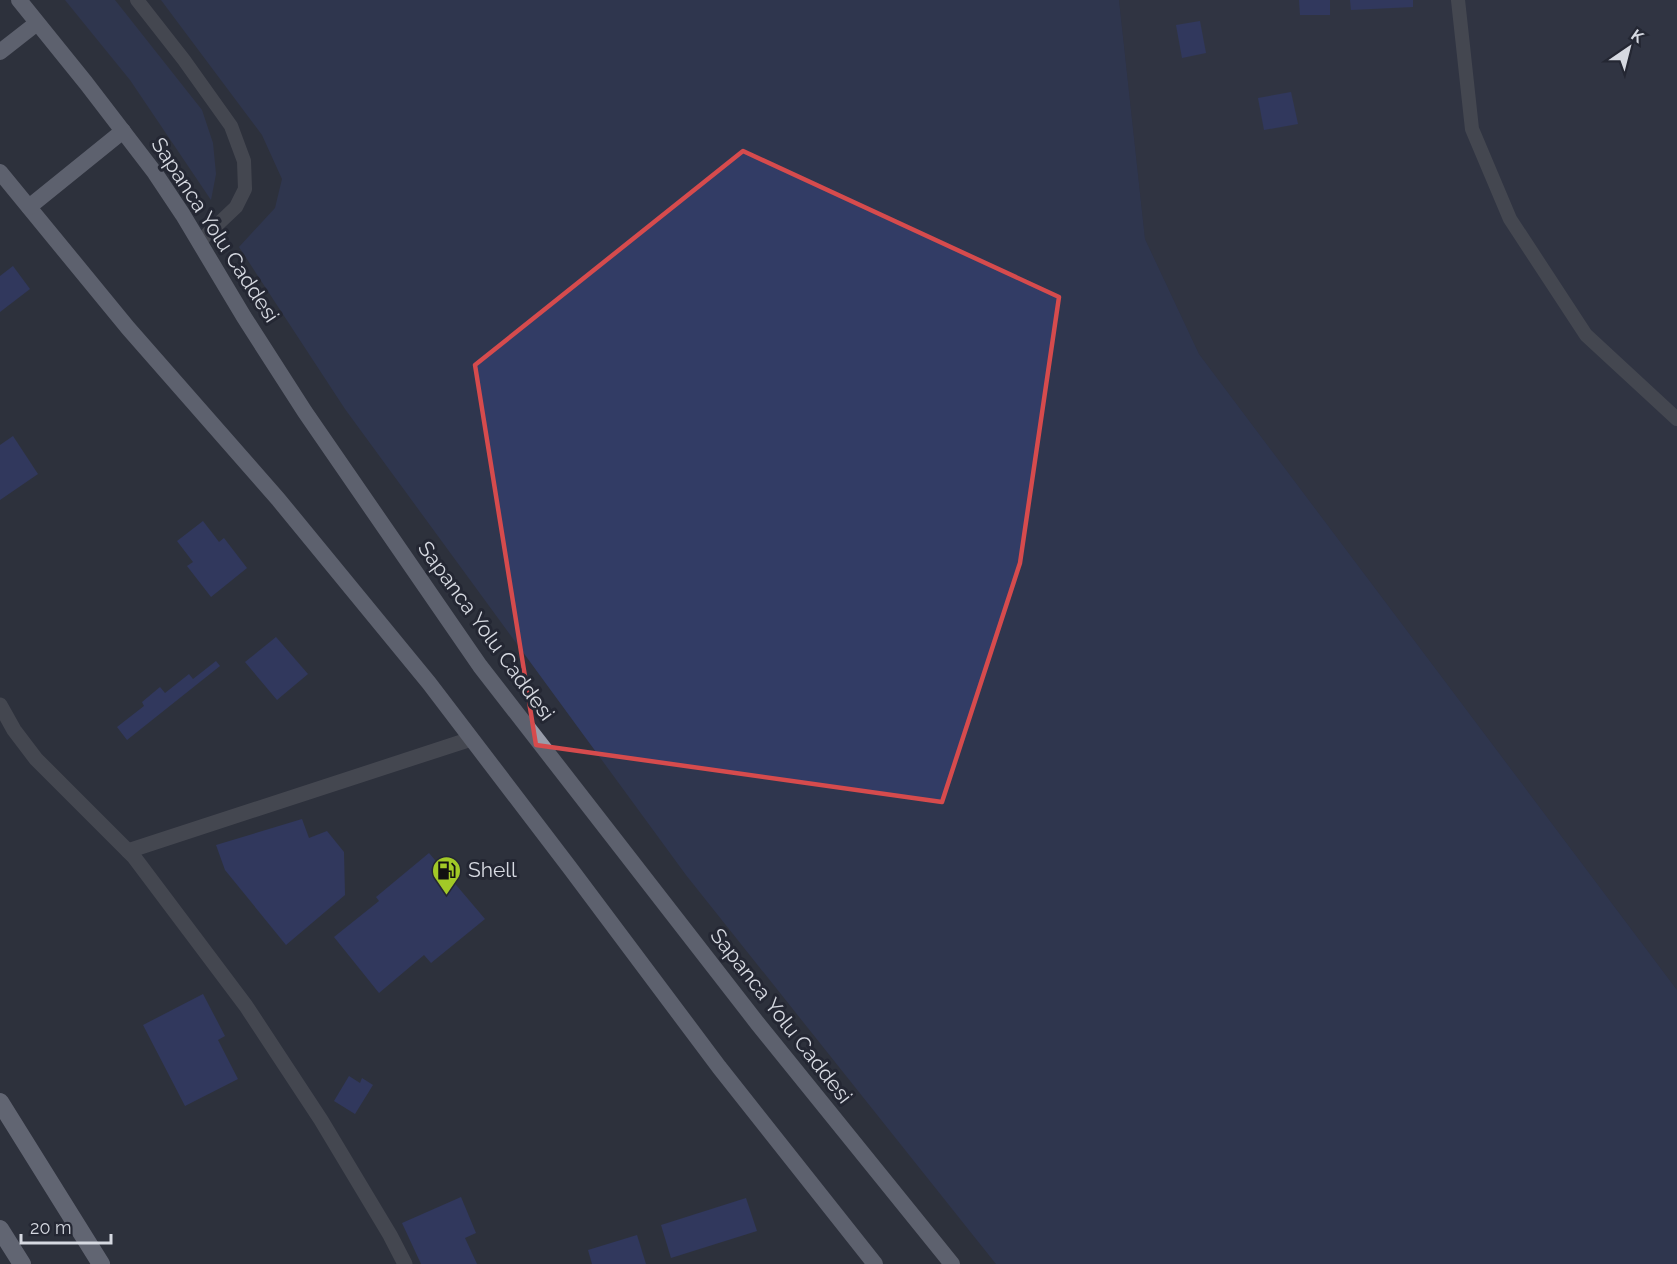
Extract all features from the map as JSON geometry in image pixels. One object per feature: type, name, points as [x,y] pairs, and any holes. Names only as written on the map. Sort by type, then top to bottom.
[{"type":"highway","name":"Sapanca Yolu Caddesi","points":[[18,0],[155,173],[305,412],[468,649],[758,1024],[952,1264]]},
{"type":"highway","points":[[0,52],[37,23]]},
{"type":"highway","points":[[29,207],[123,131]]},
{"type":"highway","points":[[0,172],[128,328],[285,508],[429,683],[719,1067],[875,1264]]},
{"type":"highway","points":[[0,1102],[101,1264]]},
{"type":"highway","points":[[0,1228],[22,1264]]},
{"type":"street","points":[[0,705],[14,730],[36,759],[128,851],[246,1006],[321,1120],[405,1264]]},
{"type":"street","points":[[128,851],[471,739]]},
{"type":"lane","points":[[137,0],[231,126],[244,161],[245,189],[236,207],[199,242]]},
{"type":"lane","points":[[1458,0],[1472,129],[1510,219],[1586,335],[1677,419]]},
{"type":"highlighted area","points":[[743,151],[1059,297],[1020,563],[942,802],[536,745],[475,365]]},
{"type":"shaded area","points":[[65,0],[115,0],[202,110],[213,143],[216,174],[211,200],[130,80]]},
{"type":"shaded area","points":[[161,0],[1119,0],[1145,239],[1199,354],[1677,990],[1677,1264],[996,1264],[686,875],[345,409],[239,247],[275,208],[282,179],[262,135]]},
{"type":"shaded area","points":[[1119,0],[1677,0],[1677,990],[1199,354],[1145,239]]},
{"type":"building","points":[[1299,0],[1330,0],[1330,15],[1300,15]]},
{"type":"building","points":[[1350,0],[1413,0],[1413,7],[1351,10]]},
{"type":"building","points":[[1200,21],[1206,53],[1182,58],[1176,25]]},
{"type":"building","points":[[1291,92],[1298,124],[1264,130],[1258,98]]},
{"type":"building","points":[[13,266],[30,289],[0,312],[0,276]]},
{"type":"building","points":[[13,436],[38,474],[0,500],[0,445]]},
{"type":"building","points":[[203,521],[219,542],[224,538],[247,568],[211,597],[187,566],[193,562],[177,541]]},
{"type":"building","points":[[276,637],[308,674],[277,700],[245,662]]},
{"type":"building","points":[[216,661],[220,666],[127,740],[117,727],[144,706],[142,702],[160,687],[165,693],[189,674],[193,679]]},
{"type":"building","points":[[302,819],[309,838],[327,831],[344,852],[345,895],[286,945],[225,870],[216,845]]},
{"type":"building","points":[[429,853],[485,919],[431,963],[424,955],[379,993],[334,937],[379,901],[376,897]]},
{"type":"building","points":[[203,994],[225,1036],[218,1040],[238,1079],[185,1106],[143,1025]]},
{"type":"building","points":[[349,1076],[360,1083],[362,1078],[373,1085],[355,1114],[334,1101]]},
{"type":"building","points":[[461,1197],[476,1233],[465,1238],[477,1264],[421,1264],[402,1223]]},
{"type":"building","points":[[746,1198],[757,1231],[671,1258],[661,1225]]},
{"type":"building","points":[[637,1235],[646,1264],[592,1264],[588,1250]]},
{"type":"place","name":"Shell","points":[[447,896]]}]
